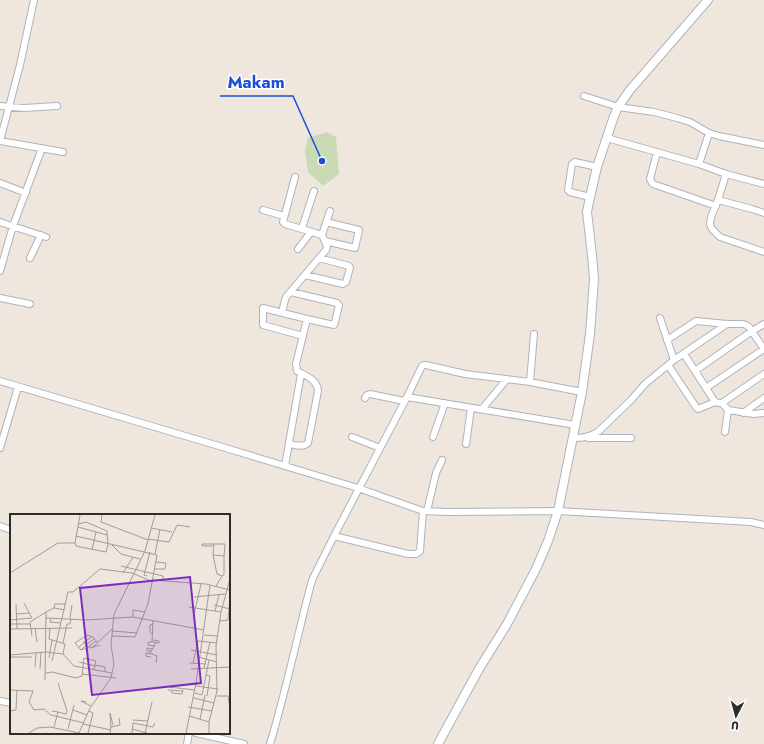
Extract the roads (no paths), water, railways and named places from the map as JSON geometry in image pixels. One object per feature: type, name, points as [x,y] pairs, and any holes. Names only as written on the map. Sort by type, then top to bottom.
[{"type":"street","points":[[34,0],[20,65],[0,141],[63,152]]},
{"type":"street","points":[[438,744],[479,669],[507,624],[536,570],[558,511],[582,392],[590,334],[593,287],[592,255],[587,212],[597,167],[618,106],[630,90],[708,0]]},
{"type":"street","points":[[584,96],[618,106],[654,112],[677,118],[690,122],[709,133],[764,145]]},
{"type":"street","points":[[0,106],[35,108],[57,106]]},
{"type":"street","points":[[699,164],[709,133]]},
{"type":"street","points":[[607,138],[764,184]]},
{"type":"street","points":[[0,272],[13,226],[42,148]]},
{"type":"street","points":[[657,152],[650,179],[652,184],[717,203],[752,209],[764,213]]},
{"type":"street","points":[[590,197],[570,192],[568,190],[572,164],[575,162],[597,167]]},
{"type":"street","points":[[726,174],[711,217],[710,224],[712,229],[720,237],[764,252]]},
{"type":"street","points":[[295,177],[283,219],[284,224],[302,228],[323,238],[356,248],[359,230],[326,222]]},
{"type":"street","points":[[0,183],[26,193]]},
{"type":"street","points":[[302,228],[314,191]]},
{"type":"street","points":[[263,210],[284,216]]},
{"type":"street","points":[[282,313],[286,297],[326,248],[327,244],[323,238],[326,222],[330,212]]},
{"type":"street","points":[[0,222],[44,236],[30,258]]},
{"type":"street","points":[[298,248],[311,232]]},
{"type":"street","points":[[305,275],[343,284],[346,282],[350,268],[349,266],[319,258]]},
{"type":"street","points":[[291,292],[337,303],[339,305],[334,325],[263,308],[262,325],[303,336]]},
{"type":"street","points":[[0,298],[30,304]]},
{"type":"street","points":[[660,318],[674,360]]},
{"type":"street","points":[[288,444],[303,446],[308,443],[318,391],[318,387],[310,378],[297,372],[296,364],[307,319]]},
{"type":"street","points":[[668,340],[696,321],[743,324],[749,327],[764,349],[706,388]]},
{"type":"street","points":[[584,438],[593,435],[598,431],[631,400],[645,384],[674,360],[727,324]]},
{"type":"street","points":[[695,371],[764,324]]},
{"type":"street","points":[[530,382],[534,334]]},
{"type":"street","points":[[684,354],[714,402]]},
{"type":"street","points":[[270,744],[298,633],[316,570],[422,366],[424,365],[465,374],[530,382],[582,392]]},
{"type":"street","points":[[668,365],[698,409],[714,402],[719,404],[722,403],[764,374]]},
{"type":"street","points":[[285,466],[301,374]]},
{"type":"street","points":[[482,409],[508,379]]},
{"type":"street","points":[[0,381],[358,488],[425,511],[558,511],[751,522],[764,525]]},
{"type":"street","points":[[0,448],[18,387]]},
{"type":"street","points":[[365,398],[370,394],[445,403],[576,425]]},
{"type":"street","points":[[743,413],[764,398]]},
{"type":"street","points":[[433,437],[445,403]]},
{"type":"street","points":[[722,403],[728,410],[754,414],[764,413]]},
{"type":"street","points":[[466,444],[471,408]]},
{"type":"street","points":[[725,432],[728,410]]},
{"type":"street","points":[[352,437],[380,448]]},
{"type":"street","points":[[573,438],[630,438]]},
{"type":"street","points":[[334,536],[408,554],[416,554],[420,551],[425,511],[436,473],[442,460]]},
{"type":"street","points":[[0,526],[10,530]]},
{"type":"street","points":[[0,701],[10,703]]},
{"type":"street","points":[[187,744],[189,734]]},
{"type":"street","points":[[200,734],[244,744]]},
{"type":"place","name":"Makam","points":[[322,161]]}]
